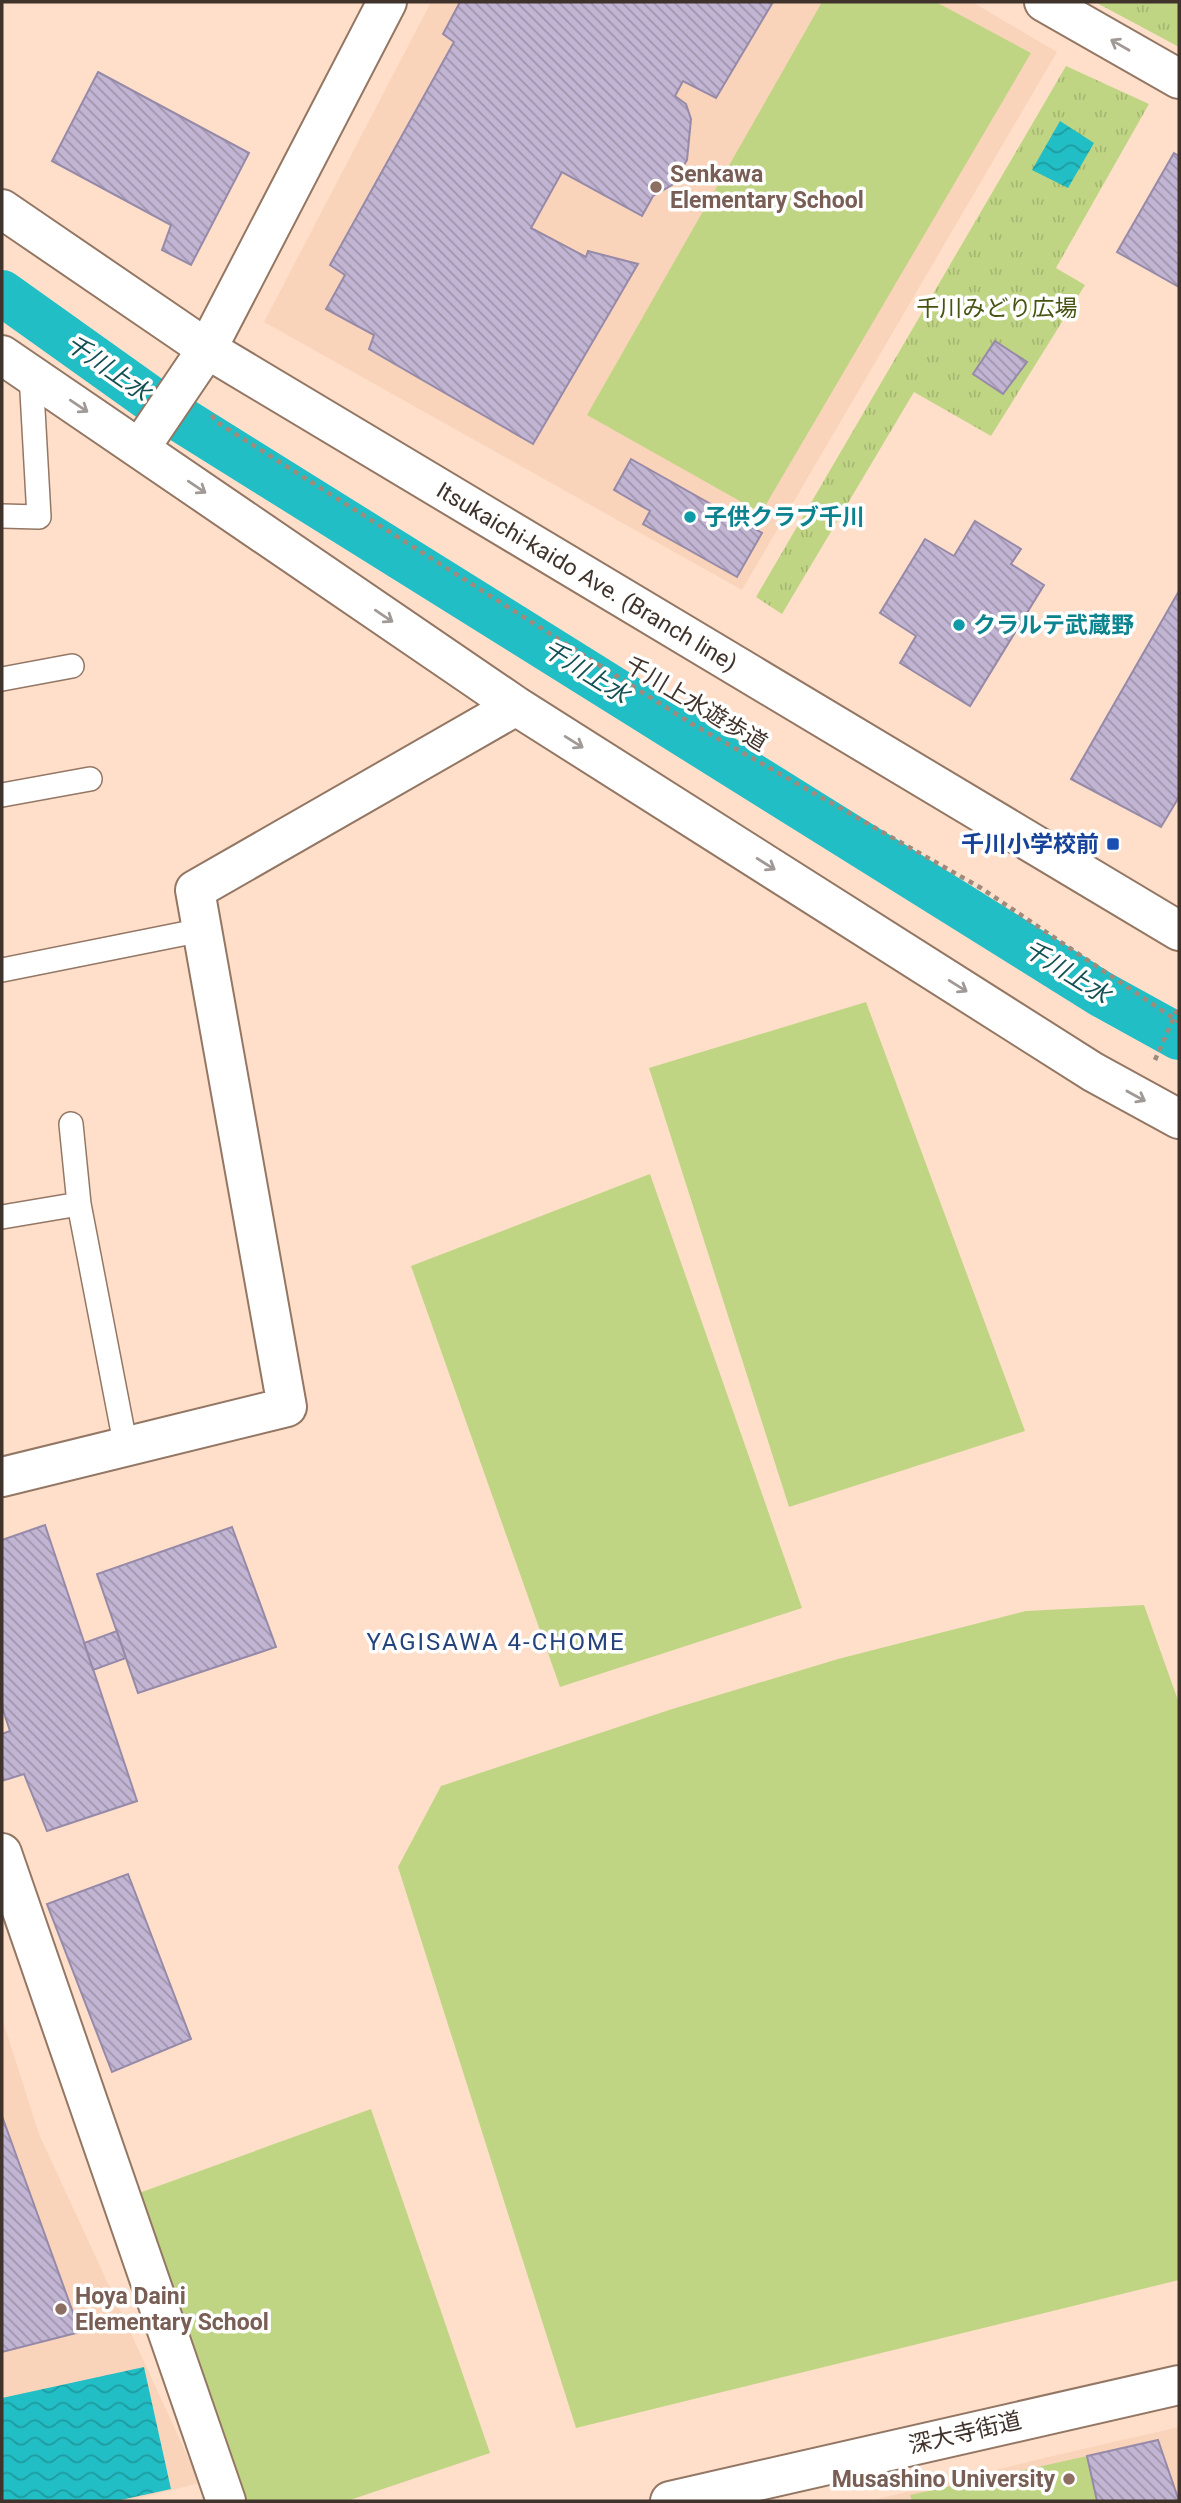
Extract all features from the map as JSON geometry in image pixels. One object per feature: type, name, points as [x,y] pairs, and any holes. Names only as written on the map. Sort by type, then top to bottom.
[{"type":"street","points":[[1044,2],[1179,79]]},
{"type":"street","points":[[140,449],[207,349],[378,5]]},
{"type":"street","name":"Itsukaichi-kaido Ave. (Branch line)","points":[[2,209],[207,349],[1179,931]]},
{"type":"street","points":[[11,362],[516,706],[1093,1072],[1179,1119]]},
{"type":"street","points":[[2,1477],[287,1408],[195,890],[516,706]]},
{"type":"street","points":[[2,1853],[226,2501]]},
{"type":"street","name":"深大寺街道","points":[[670,2501],[1179,2385]]},
{"type":"lane","points":[[2,516],[39,517],[11,362]]},
{"type":"lane","points":[[2,680],[72,666]]},
{"type":"lane","points":[[2,795],[90,779]]},
{"type":"lane","points":[[2,970],[202,930]]},
{"type":"lane","points":[[71,1124],[79,1204],[126,1448]]},
{"type":"lane","points":[[2,1217],[79,1204]]},
{"type":"path","name":"千川上水遊歩道","points":[[211,412],[215,421],[692,724],[981,888],[1179,1022]]},
{"type":"path","points":[[1139,1098],[1179,1006]]},
{"type":"shaded area","name":"Senkawa Elementary School","points":[[431,2],[972,2],[1057,52],[742,590],[264,322]]},
{"type":"shaded area","name":"Hoya Daini Elementary School","points":[[2,2018],[39,2134],[200,2483],[128,2501],[2,2501]]},
{"type":"shaded area","name":"Musashino University","points":[[1179,2427],[1179,2501],[870,2501],[1048,2457]]},
{"type":"green space","points":[[822,2],[936,2],[1031,53],[761,513],[587,415]]},
{"type":"green space","points":[[1095,2],[1179,2],[1179,47]]},
{"type":"green space","name":"千川みどり広場","points":[[1066,66],[1149,104],[1056,268],[1085,285],[991,436],[914,392],[782,614],[756,597]]},
{"type":"green space","points":[[866,1002],[1025,1431],[789,1507],[649,1068]]},
{"type":"green space","points":[[650,1174],[802,1608],[560,1687],[411,1266]]},
{"type":"green space","points":[[1144,1605],[1179,1703],[1179,2280],[576,2428],[398,1867],[441,1786],[669,1710],[838,1659],[1026,1611]]},
{"type":"green space","points":[[371,2109],[490,2453],[347,2501],[246,2501],[139,2193]]},
{"type":"green space","points":[[1087,2456],[1097,2501],[912,2501],[910,2495]]},
{"type":"water","points":[[1060,121],[1094,143],[1068,188],[1032,170]]},
{"type":"water","points":[[144,2367],[171,2489],[116,2501],[2,2501],[2,2398]]},
{"type":"building","points":[[460,2],[773,2],[716,98],[683,81],[675,96],[686,104],[691,119],[687,160],[672,185],[653,196],[642,216],[562,172],[531,228],[586,257],[588,251],[638,264],[533,444],[369,349],[374,335],[326,309],[345,275],[330,265],[454,42],[443,34]]},
{"type":"building","points":[[98,72],[249,153],[191,265],[162,250],[171,225],[52,161]]},
{"type":"building","points":[[1174,153],[1179,156],[1179,287],[1117,252]]},
{"type":"building","points":[[995,341],[1027,362],[1003,394],[973,374]]},
{"type":"building","name":"子供クラブ千川","points":[[631,459],[762,533],[737,577],[643,524],[650,511],[614,490]]},
{"type":"building","name":"クラルテ武蔵野","points":[[975,521],[1021,549],[1011,564],[1044,585],[970,706],[900,663],[916,636],[880,613],[925,539],[954,556]]},
{"type":"building","points":[[1179,591],[1179,797],[1161,827],[1071,779]]},
{"type":"building","points":[[45,1525],[137,1801],[47,1831],[24,1774],[2,1781],[2,1734],[10,1731],[2,1707],[2,1540]]},
{"type":"building","points":[[232,1527],[276,1647],[138,1693],[97,1574]]},
{"type":"building","points":[[117,1631],[126,1658],[93,1670],[84,1643]]},
{"type":"building","points":[[128,1874],[191,2039],[112,2072],[47,1904]]},
{"type":"building","points":[[2,2116],[80,2332],[2,2352]]},
{"type":"building","points":[[1158,2440],[1179,2501],[1097,2501],[1087,2456]]},
{"type":"waterway","name":"千川上水","points":[[2,293],[169,412],[1101,994],[1179,1037]]},
{"type":"place","name":"Senkawa Elementary School","points":[[656,187]]},
{"type":"place","name":"子供クラブ千川","points":[[690,517]]},
{"type":"place","name":"クラルテ武蔵野","points":[[959,625]]},
{"type":"place","name":"千川小学校前","points":[[1113,844]]},
{"type":"place","name":"Hoya Daini Elementary School","points":[[61,2309]]},
{"type":"place","name":"Musashino University","points":[[1069,2479]]},
{"type":"district","name":"YAGISAWA 4-CHOME","points":[[496,1642]]}]
